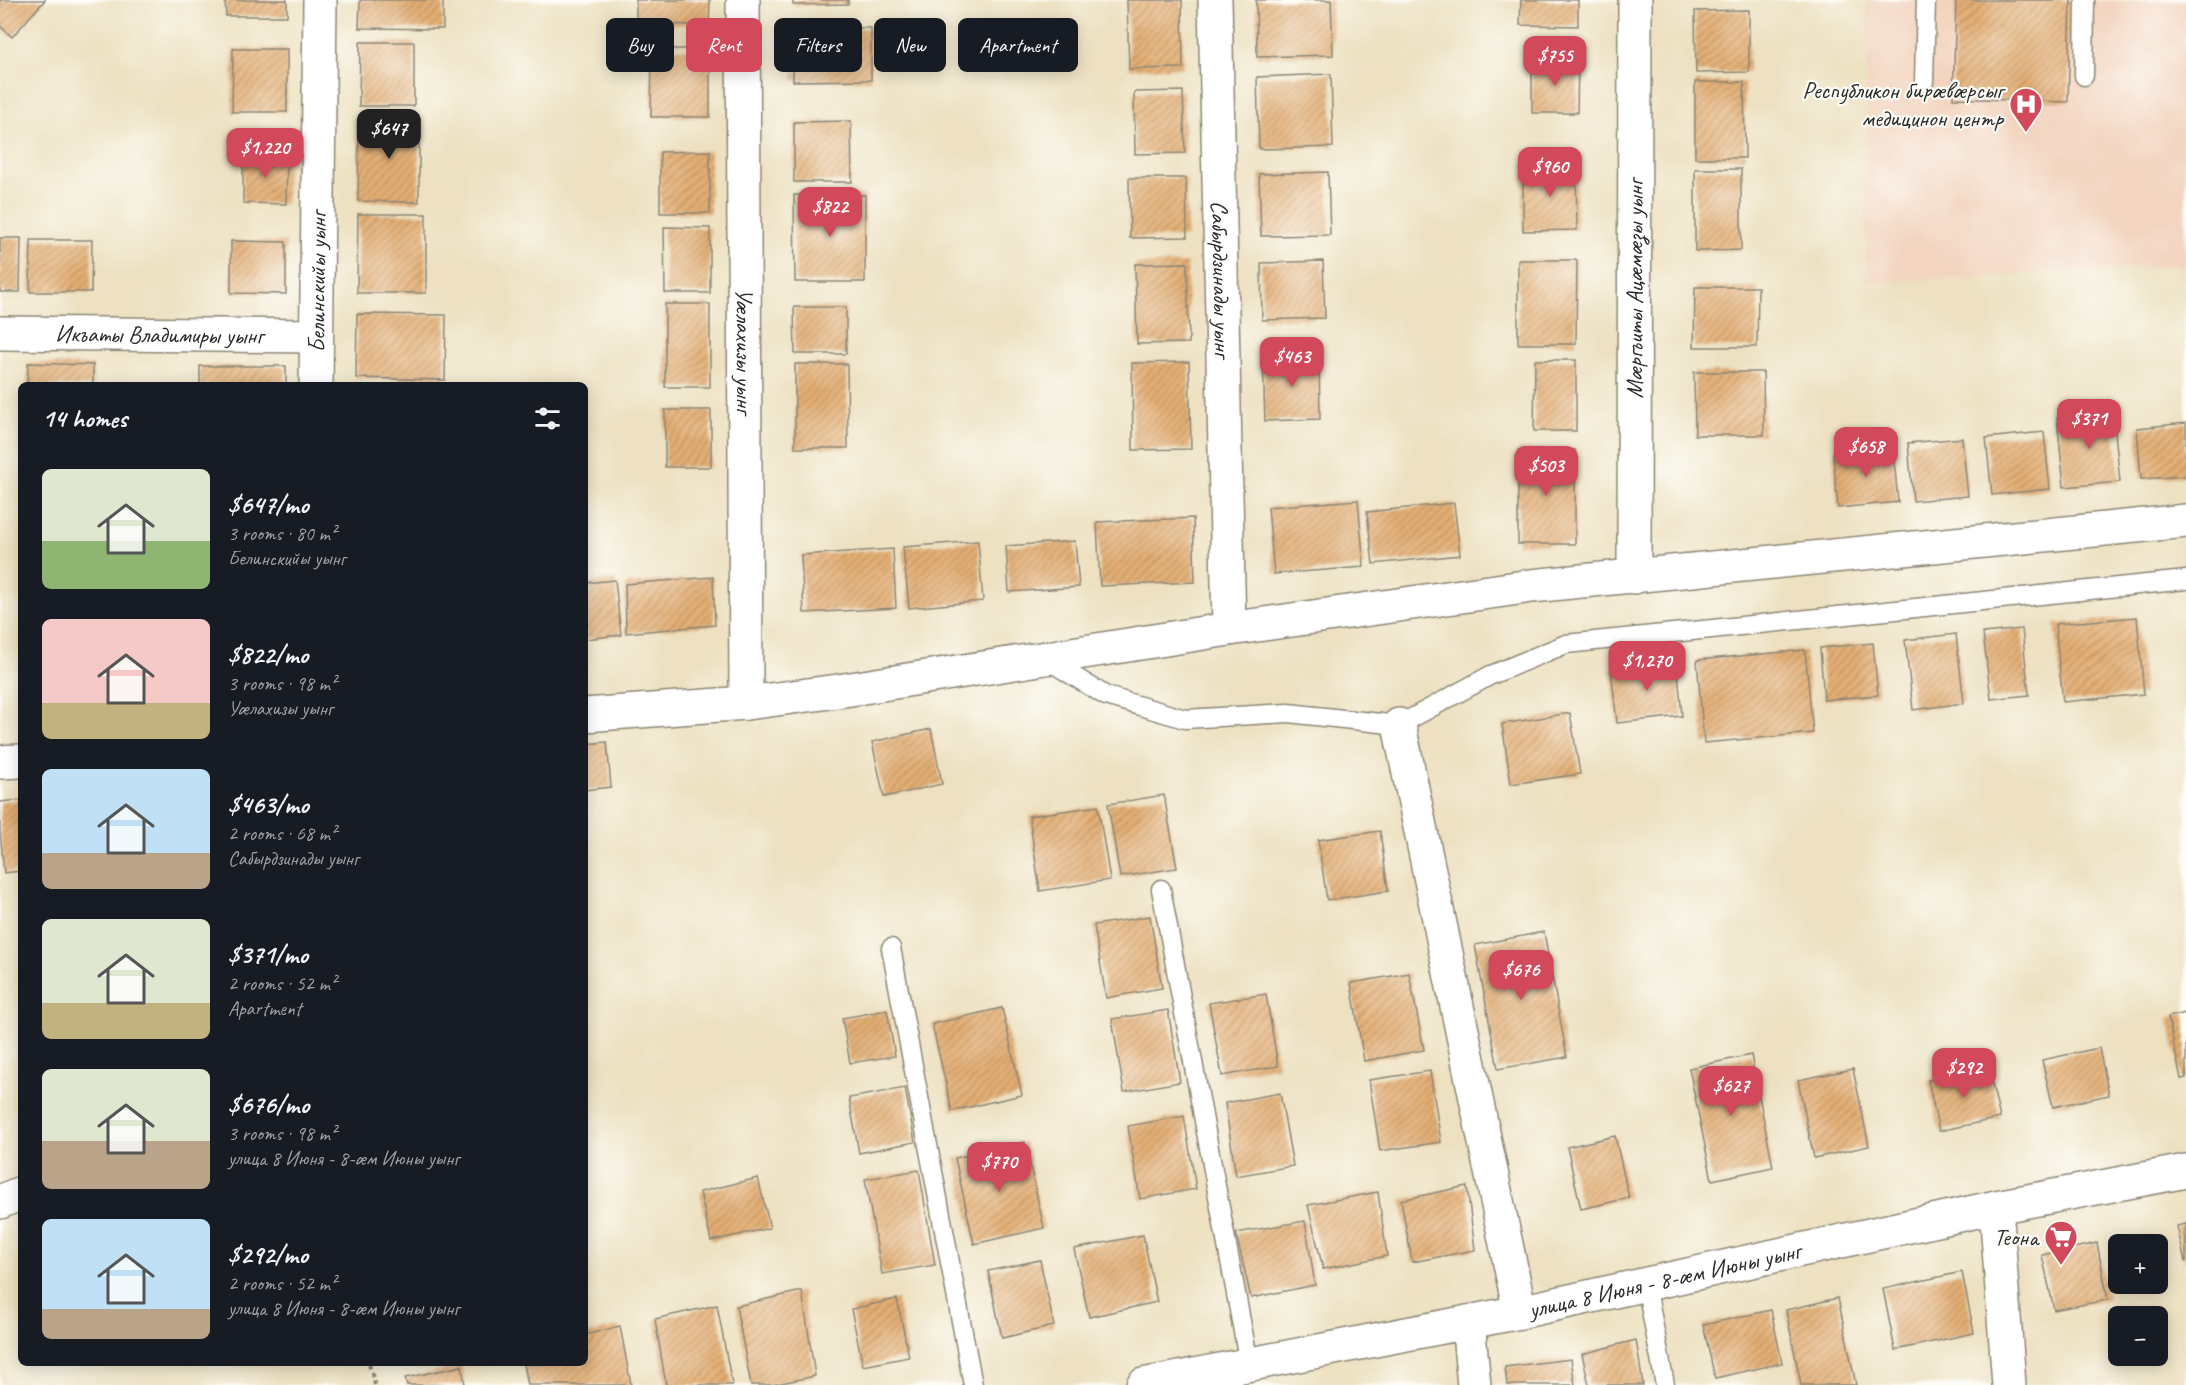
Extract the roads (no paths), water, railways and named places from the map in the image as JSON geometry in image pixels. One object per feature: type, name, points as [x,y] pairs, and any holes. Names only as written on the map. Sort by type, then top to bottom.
[{"type":"main road","name":"Белинскийы уынг","points":[[316,382],[320,0]]},
{"type":"main road","name":"Уӕлахизы уынг","points":[[743,0],[746,703]]},
{"type":"main road","name":"Сабырдзинады уынг","points":[[1215,0],[1230,629]]},
{"type":"main road","name":"Мӕргъиты Ацӕмӕзы уынг","points":[[1634,578],[1635,0]]},
{"type":"main road","name":"Икъаты Владимиры уынг","points":[[0,333],[316,336]]},
{"type":"main road","points":[[588,715],[746,703],[838,692],[1230,629],[1531,586],[1634,578],[2186,520]]},
{"type":"main road","points":[[1399,725],[1520,1312]]},
{"type":"main road","points":[[0,762],[18,761]]},
{"type":"main road","name":"улица 8 Июня - 8-ӕм Июны уынг","points":[[1143,1385],[1197,1380],[1250,1364],[1520,1312],[1996,1207],[2186,1171]]},
{"type":"main road","points":[[0,1202],[18,1194]]},
{"type":"main road","points":[[1996,1207],[2009,1385]]},
{"type":"main road","points":[[1468,1322],[1474,1385]]},
{"type":"lane","points":[[1924,82],[1926,0]]},
{"type":"lane","points":[[2084,76],[2085,0]]},
{"type":"lane","points":[[1046,659],[1106,696],[1185,719],[1288,713],[1399,725],[1491,675],[1566,644],[2186,580]]},
{"type":"lane","points":[[1161,889],[1250,1364]]},
{"type":"lane","points":[[891,948],[973,1385]]},
{"type":"lane","points":[[1646,1284],[1665,1385]]},
{"type":"place","name":"Республикон бирæвæрсыг медицинон центр","points":[[2026,133]]},
{"type":"place","name":"Теона","points":[[2061,1266]]}]
